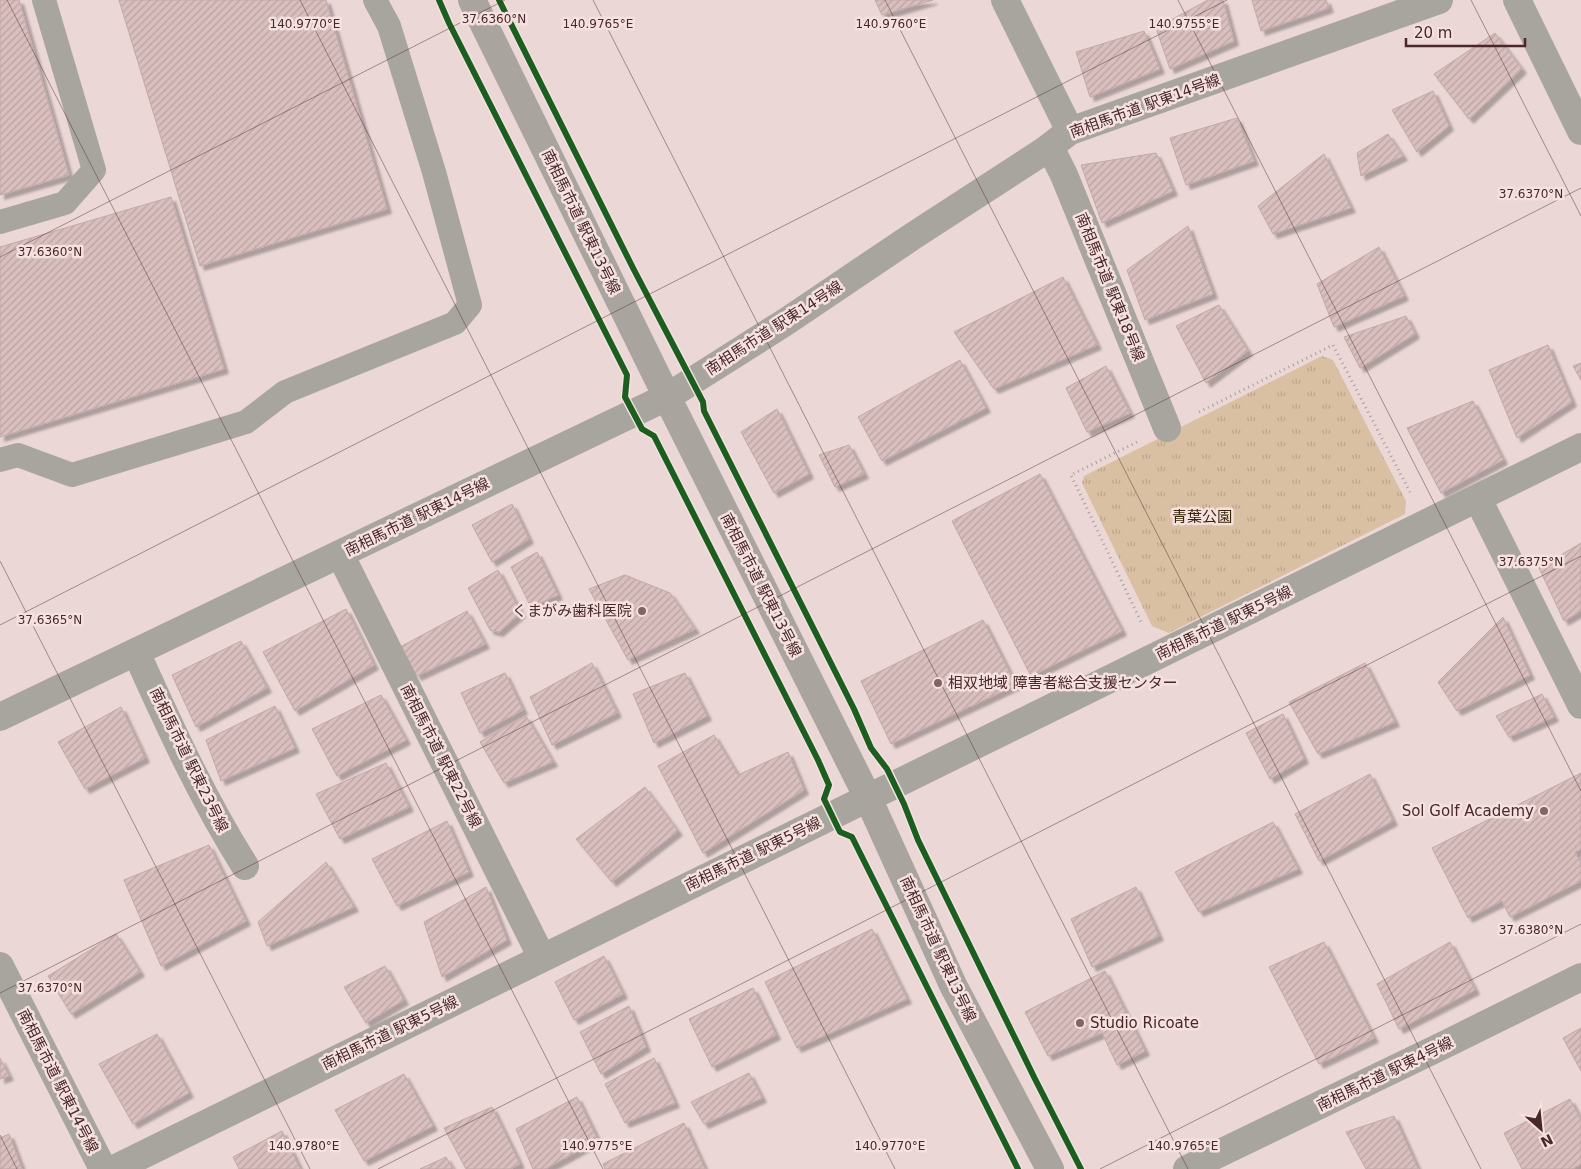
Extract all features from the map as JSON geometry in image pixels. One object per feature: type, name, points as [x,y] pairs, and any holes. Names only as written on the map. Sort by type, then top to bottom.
[{"type":"street","name":"南相馬市道 駅東13号線","points":[[472,0],[667,397],[868,798],[953,985],[1050,1169]]},
{"type":"street","name":"南相馬市道 駅東18号線","points":[[1005,0],[1060,139],[1067,184],[1166,428]]},
{"type":"street","name":"南相馬市道 駅東14号線","points":[[0,717],[667,397],[787,321],[1060,139],[1439,0]]},
{"type":"street","points":[[1517,0],[1581,131]]},
{"type":"street","name":"南相馬市道 駅東5号線","points":[[114,1169],[1581,447]]},
{"type":"street","points":[[1478,499],[1581,704]]},
{"type":"street","name":"南相馬市道 駅東22号線","points":[[340,554],[542,958]]},
{"type":"street","name":"南相馬市道 駅東23号線","points":[[136,652],[199,787],[221,828],[245,866]]},
{"type":"street","name":"南相馬市道 駅東14号線","points":[[0,966],[103,1169]]},
{"type":"street","name":"南相馬市道 駅東4号線","points":[[1187,1169],[1448,1043],[1581,976]]},
{"type":"lane","points":[[0,222],[65,203],[94,170],[44,0]]},
{"type":"lane","points":[[0,460],[18,455],[72,475],[246,422],[285,392],[455,323],[470,305],[434,172],[389,26],[375,0]]},
{"type":"path","points":[[1158,655],[1071,475],[1333,345],[1426,524]]},
{"type":"green space","name":"青葉公園","points":[[1322,356],[1333,360],[1406,501],[1405,514],[1169,633],[1152,626],[1082,483],[1084,476]]},
{"type":"building","points":[[0,0],[19,0],[69,175],[0,195]]},
{"type":"building","points":[[119,0],[326,0],[387,209],[200,266]]},
{"type":"building","points":[[875,0],[933,0],[882,15]]},
{"type":"building","points":[[1208,0],[1223,0],[1234,41],[1170,69],[1156,28]]},
{"type":"building","points":[[1252,0],[1326,0],[1329,8],[1261,31]]},
{"type":"building","points":[[1144,31],[1160,69],[1090,97],[1076,52]]},
{"type":"building","points":[[1495,33],[1522,69],[1469,119],[1434,74]]},
{"type":"building","points":[[1433,91],[1449,126],[1417,152],[1392,110]]},
{"type":"building","points":[[1237,118],[1254,161],[1186,185],[1170,138]]},
{"type":"building","points":[[1388,134],[1403,156],[1361,176],[1357,153]]},
{"type":"building","points":[[1156,153],[1173,191],[1102,223],[1081,165]]},
{"type":"building","points":[[1324,154],[1351,208],[1273,234],[1258,206]]},
{"type":"building","points":[[171,197],[224,369],[0,437],[0,247]]},
{"type":"building","points":[[1188,226],[1213,294],[1145,320],[1127,270]]},
{"type":"building","points":[[1379,247],[1404,296],[1334,327],[1317,284]]},
{"type":"building","points":[[1063,277],[1097,345],[994,389],[954,332]]},
{"type":"building","points":[[1219,305],[1248,351],[1206,383],[1176,326]]},
{"type":"building","points":[[1406,316],[1415,334],[1360,368],[1344,337]]},
{"type":"building","points":[[1548,345],[1572,402],[1517,438],[1489,370]]},
{"type":"building","points":[[960,360],[986,408],[882,461],[858,417]]},
{"type":"building","points":[[1581,363],[1581,380],[1573,366]]},
{"type":"building","points":[[1106,366],[1130,413],[1087,432],[1066,388]]},
{"type":"building","points":[[1473,401],[1503,460],[1441,493],[1407,428]]},
{"type":"building","points":[[777,409],[809,474],[774,493],[741,432]]},
{"type":"building","points":[[849,445],[864,474],[835,487],[819,455]]},
{"type":"building","points":[[1040,474],[1122,631],[1031,676],[952,521]]},
{"type":"building","points":[[512,504],[529,539],[492,562],[472,525]]},
{"type":"building","points":[[1581,543],[1581,611],[1564,621],[1539,568]]},
{"type":"building","points":[[537,552],[558,595],[531,607],[511,567]]},
{"type":"building","points":[[498,570],[521,613],[499,632],[490,630],[468,588]]},
{"type":"building","name":"くまがみ歯科医院","points":[[625,575],[670,593],[695,629],[628,660],[589,589]]},
{"type":"building","points":[[346,609],[374,665],[295,711],[263,652]]},
{"type":"building","points":[[467,611],[485,644],[417,676],[400,647]]},
{"type":"building","points":[[1503,617],[1530,675],[1457,711],[1438,682]]},
{"type":"building","name":"相双地域 障害者総合支援センター","points":[[983,620],[1016,685],[891,744],[861,681]]},
{"type":"building","points":[[241,641],[267,688],[196,727],[172,675]]},
{"type":"building","points":[[592,663],[617,713],[552,745],[530,697]]},
{"type":"building","points":[[1365,663],[1395,722],[1318,754],[1289,702]]},
{"type":"building","points":[[505,673],[523,710],[480,733],[461,693]]},
{"type":"building","points":[[685,673],[707,716],[654,743],[633,694]]},
{"type":"building","points":[[1542,694],[1554,717],[1509,737],[1496,716]]},
{"type":"building","points":[[381,695],[406,740],[337,776],[312,729]]},
{"type":"building","points":[[275,706],[295,748],[221,781],[206,740]]},
{"type":"building","points":[[121,707],[145,758],[85,789],[58,742]]},
{"type":"building","points":[[1283,714],[1304,759],[1270,779],[1246,733]]},
{"type":"building","points":[[526,716],[553,762],[504,783],[480,742]]},
{"type":"building","points":[[714,735],[738,775],[788,752],[804,790],[703,853],[658,766]]},
{"type":"building","points":[[386,763],[409,807],[340,839],[316,794]]},
{"type":"building","name":"Sol Golf Academy","points":[[1581,773],[1581,849],[1575,852],[1581,863],[1581,881],[1510,917],[1502,901],[1468,918],[1432,848]]},
{"type":"building","points":[[1370,774],[1393,821],[1319,861],[1295,814]]},
{"type":"building","points":[[645,787],[678,831],[612,882],[576,839]]},
{"type":"building","points":[[447,821],[469,872],[397,906],[372,859]]},
{"type":"building","points":[[1273,822],[1298,869],[1199,912],[1175,872]]},
{"type":"building","points":[[209,845],[246,921],[161,966],[124,880]]},
{"type":"building","points":[[326,862],[354,907],[267,946],[258,922]]},
{"type":"building","points":[[486,887],[507,940],[442,977],[424,922]]},
{"type":"building","points":[[1136,887],[1159,936],[1092,967],[1071,919]]},
{"type":"building","points":[[872,929],[907,999],[797,1048],[765,982]]},
{"type":"building","points":[[116,934],[140,972],[71,1014],[48,976]]},
{"type":"building","points":[[1324,942],[1374,1038],[1319,1064],[1269,967]]},
{"type":"building","points":[[1450,942],[1475,990],[1399,1029],[1377,984]]},
{"type":"building","points":[[604,956],[623,994],[574,1020],[555,982]]},
{"type":"building","points":[[385,966],[404,1000],[366,1023],[344,987]]},
{"type":"building","name":"Studio Ricoate","points":[[1105,971],[1145,1051],[1117,1065],[1102,1033],[1048,1056],[1025,1012]]},
{"type":"building","points":[[753,988],[776,1035],[712,1067],[689,1019]]},
{"type":"building","points":[[629,1006],[646,1047],[601,1074],[580,1032]]},
{"type":"building","points":[[1581,1028],[1581,1071],[1563,1038]]},
{"type":"building","points":[[157,1034],[189,1093],[133,1124],[99,1064]]},
{"type":"building","points":[[0,1058],[9,1076],[0,1079]]},
{"type":"building","points":[[654,1058],[675,1103],[625,1123],[605,1084]]},
{"type":"building","points":[[749,1073],[762,1098],[704,1124],[691,1102]]},
{"type":"building","points":[[404,1074],[433,1126],[364,1161],[335,1110]]},
{"type":"building","points":[[577,1097],[598,1140],[545,1169],[533,1169],[516,1129]]},
{"type":"building","points":[[1570,1099],[1581,1120],[1581,1164],[1572,1169],[1522,1169],[1504,1133]]},
{"type":"building","points":[[492,1107],[520,1164],[510,1169],[466,1169],[444,1128]]},
{"type":"building","points":[[1394,1116],[1418,1169],[1366,1169],[1346,1132]]},
{"type":"building","points":[[684,1123],[705,1169],[605,1169],[603,1164]]},
{"type":"building","points":[[282,1131],[300,1169],[239,1169],[233,1157]]},
{"type":"building","points":[[9,1134],[22,1169],[0,1169],[0,1138]]},
{"type":"building","points":[[446,1157],[453,1169],[420,1169]]},
{"type":"cycle path","points":[[439,0],[627,375],[625,397],[642,429],[654,436],[818,760],[829,785],[824,799],[840,832],[852,837],[1018,1169]]},
{"type":"cycle path","points":[[499,0],[633,268],[703,402],[704,411],[854,709],[871,748],[887,769],[904,804],[918,840],[1081,1169]]},
{"type":"place","name":"くまがみ歯科医院","points":[[642,611]]},
{"type":"place","name":"相双地域 障害者総合支援センター","points":[[938,683]]},
{"type":"place","name":"Sol Golf Academy","points":[[1544,811]]},
{"type":"place","name":"Studio Ricoate","points":[[1080,1023]]}]
